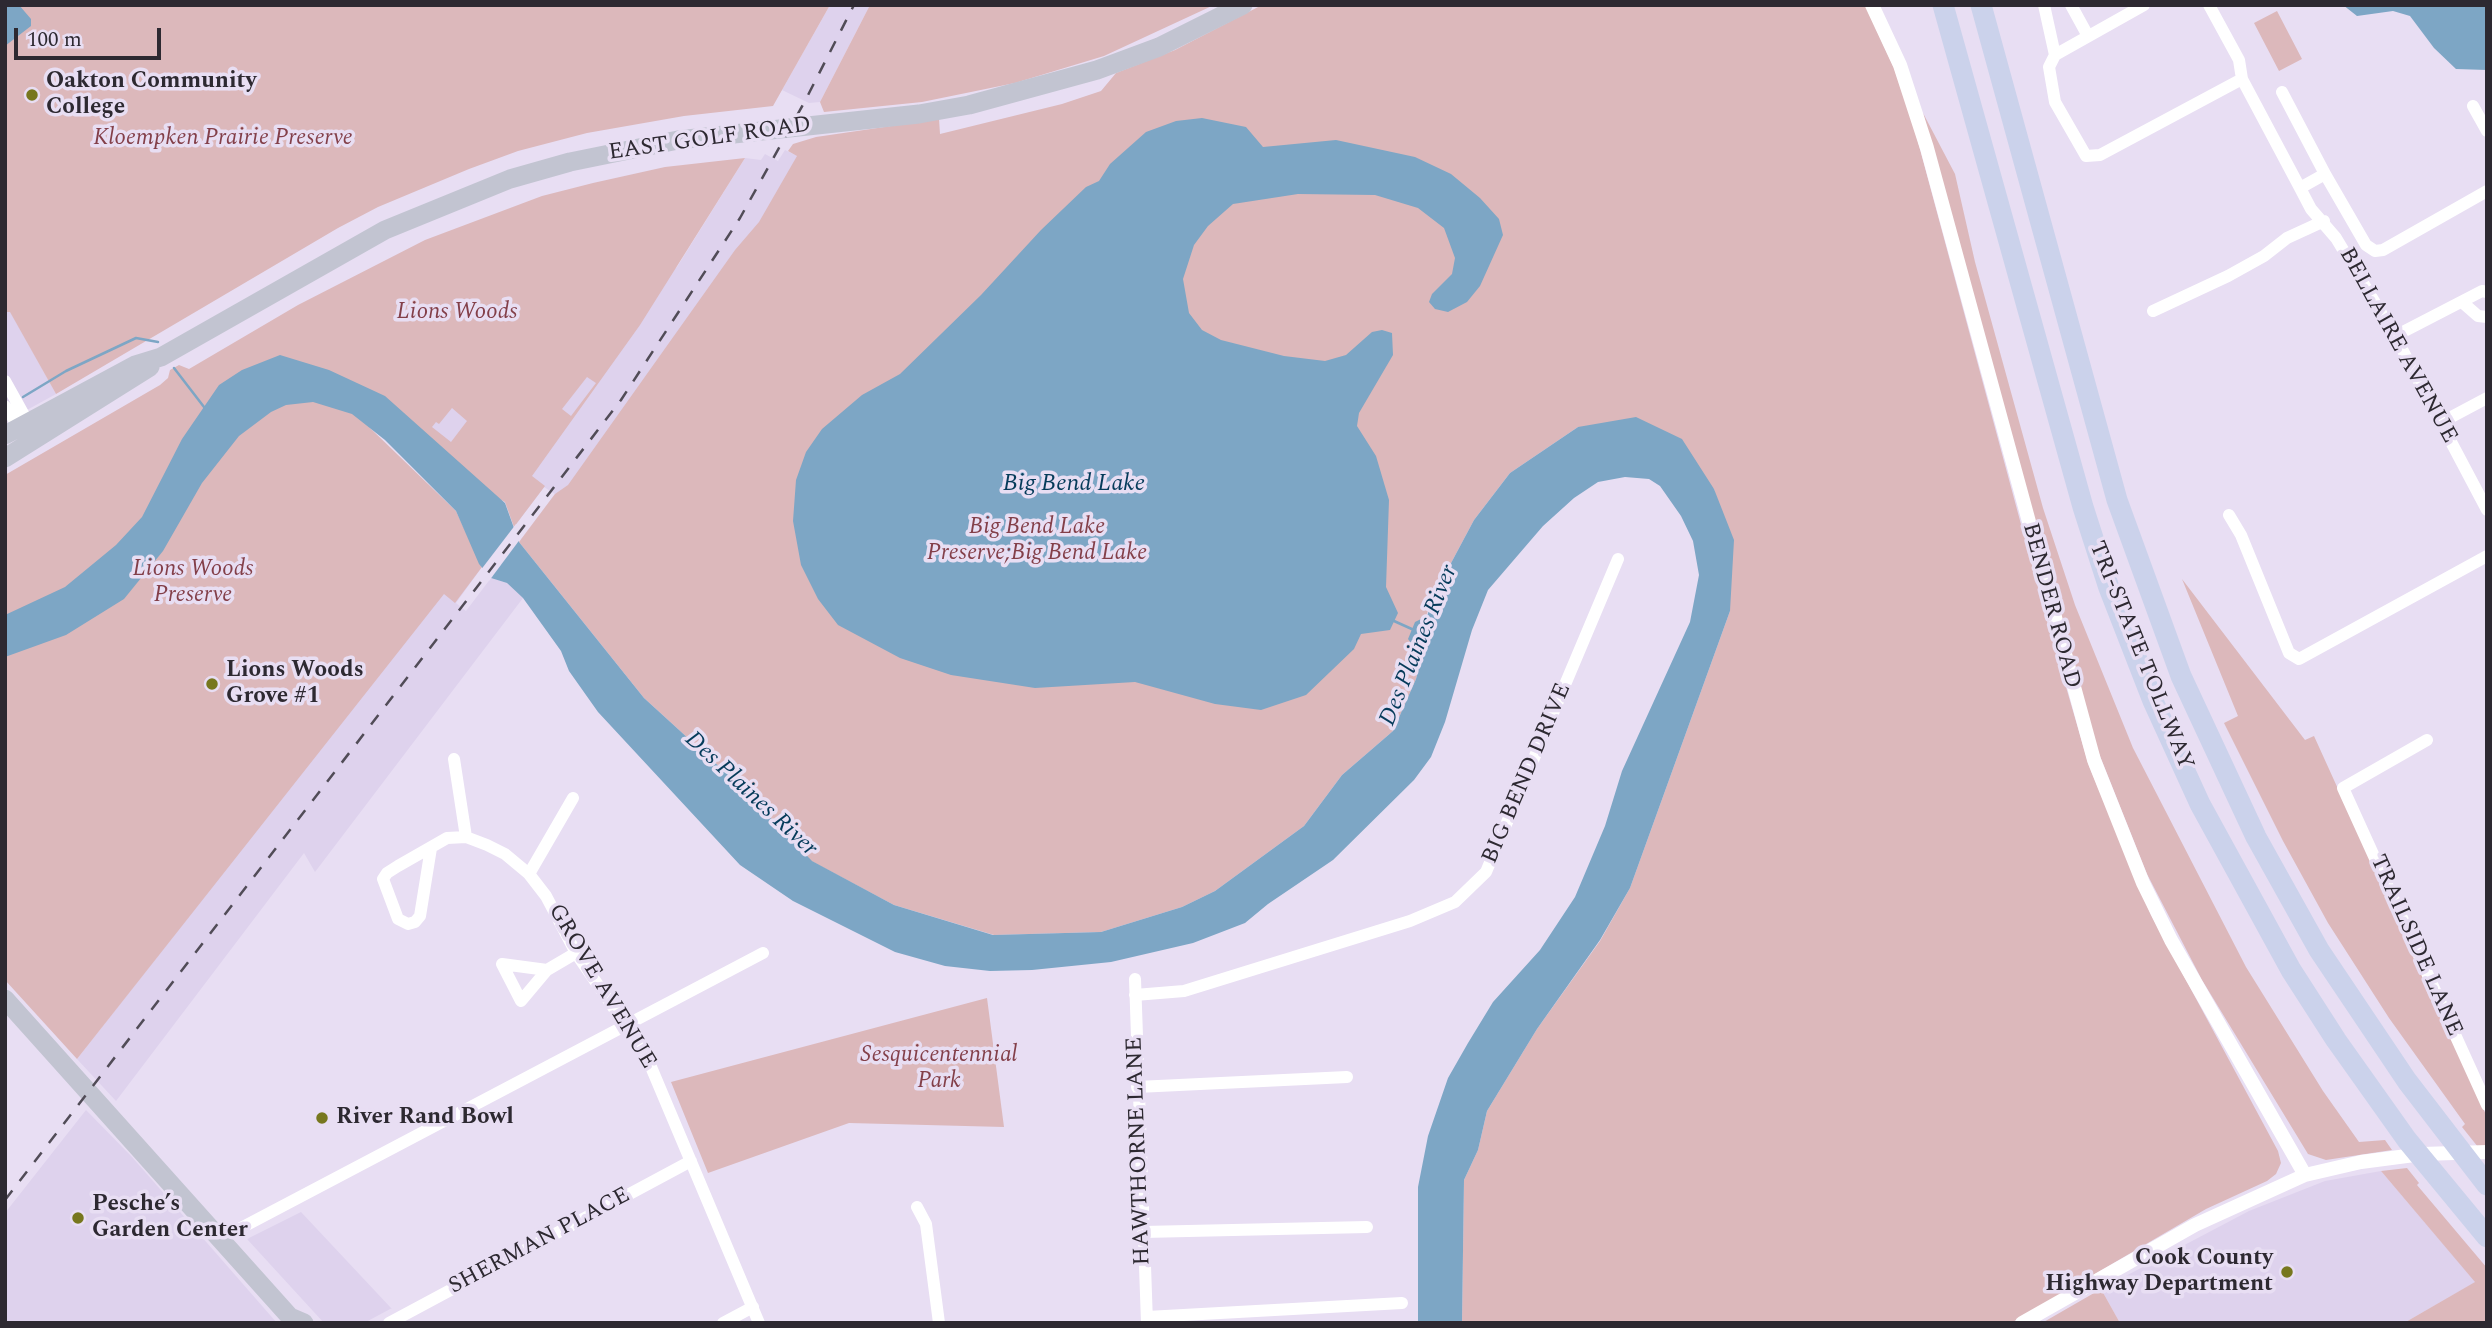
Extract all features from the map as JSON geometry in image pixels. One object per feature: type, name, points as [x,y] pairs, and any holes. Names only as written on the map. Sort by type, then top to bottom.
[{"type":"highway","name":"TRI-STATE TOLLWAY","points":[[1943,5],[2059,425],[2129,640],[2186,773],[2251,900],[2336,1040],[2407,1140],[2487,1237]]},
{"type":"highway","name":"TRI-STATE TOLLWAY","points":[[1981,5],[2117,500],[2181,676],[2214,752],[2291,902],[2363,1020],[2449,1138],[2487,1185]]},
{"type":"main road","name":"EAST GOLF ROAD","points":[[17,428],[135,365],[161,357],[385,230],[510,179],[570,162],[678,140],[919,114],[969,105],[1097,70],[1159,47],[1243,5]]},
{"type":"main road","name":"EAST GOLF ROAD","points":[[5,458],[143,374],[161,357]]},
{"type":"main road","points":[[5,999],[295,1321]]},
{"type":"street","name":"BENDER ROAD","points":[[1872,5],[1900,65],[1927,148],[2094,760],[2143,883],[2171,940],[2305,1175]]},
{"type":"street","points":[[2044,5],[2055,55]]},
{"type":"street","points":[[2071,5],[2088,36]]},
{"type":"street","points":[[2144,5],[2055,55],[2049,67],[2055,102],[2086,156],[2100,155],[2242,79]]},
{"type":"street","name":"BELLAIRE AVENUE","points":[[2209,5],[2239,60],[2242,79],[2311,209],[2325,221],[2395,336],[2487,510]]},
{"type":"street","points":[[2282,92],[2366,245],[2375,251],[2382,250],[2487,191]]},
{"type":"street","points":[[2473,106],[2487,131]]},
{"type":"street","points":[[2300,188],[2325,174]]},
{"type":"street","points":[[2153,311],[2228,276],[2264,256],[2287,238],[2325,221]]},
{"type":"street","points":[[2395,336],[2482,291],[2487,292]]},
{"type":"street","points":[[2462,302],[2478,316],[2487,317]]},
{"type":"street","points":[[5,380],[17,428]]},
{"type":"street","points":[[2440,423],[2487,398]]},
{"type":"street","points":[[5,406],[17,428],[33,442]]},
{"type":"street","points":[[2228,515],[2241,535],[2289,653],[2299,659],[2487,556]]},
{"type":"street","name":"BIG BEND DRIVE","points":[[1135,995],[1184,991],[1410,921],[1455,902],[1486,872],[1618,559]]},
{"type":"street","name":"TRAILSIDE LANE","points":[[2427,740],[2343,788],[2487,1105]]},
{"type":"street","points":[[431,848],[420,916],[415,922],[403,924],[398,919],[383,879],[387,873],[446,838],[466,837],[454,760]]},
{"type":"street","points":[[530,874],[573,798]]},
{"type":"street","name":"GROVE AVENUE","points":[[466,837],[505,854],[530,874],[546,896],[576,953],[623,1027],[646,1055],[760,1323]]},
{"type":"street","points":[[547,970],[576,953]]},
{"type":"street","points":[[220,1238],[763,953]]},
{"type":"street","name":"HAWTHORNE LANE","points":[[1135,979],[1147,1320]]},
{"type":"street","points":[[1137,1087],[1347,1077]]},
{"type":"street","points":[[2022,1323],[2195,1224],[2305,1175],[2361,1162],[2422,1154],[2487,1152]]},
{"type":"street","name":"SHERMAN PLACE","points":[[390,1323],[691,1161]]},
{"type":"street","points":[[917,1206],[926,1224],[939,1323]]},
{"type":"street","points":[[1143,1231],[1367,1227]]},
{"type":"street","points":[[1147,1320],[1402,1303]]},
{"type":"street","points":[[723,1323],[753,1307]]},
{"type":"shaded area","points":[[830,5],[870,5],[820,102],[809,103],[782,90]]},
{"type":"shaded area","points":[[785,150],[798,156],[696,363],[519,542],[555,494],[544,487],[514,527],[505,502],[403,410],[677,267],[745,158],[761,160],[765,154],[778,161]]},
{"type":"shaded area","points":[[5,302],[56,394],[5,422]]},
{"type":"shaded area","points":[[468,535],[482,567],[456,603],[466,611],[491,578],[507,583],[523,598],[315,872],[304,853],[116,1101],[77,1059],[277,803]]},
{"type":"shaded area","points":[[86,1110],[132,1157],[277,1323],[5,1323],[5,1213]]},
{"type":"shaded area","points":[[2381,1171],[2476,1282],[2404,1323],[2120,1323],[2101,1289],[2249,1211],[2325,1181]]},
{"type":"shaded area","points":[[301,1212],[392,1308],[364,1323],[324,1323],[247,1239]]},
{"type":"green space","name":"Kloempken Prairie Preserve","points":[[5,5],[830,5],[773,106],[684,116],[587,133],[518,151],[469,169],[378,207],[338,228],[56,394],[10,312],[5,312]]},
{"type":"green space","points":[[870,5],[1214,5],[1104,56],[1015,83],[922,102],[824,112],[820,102]]},
{"type":"green space","name":"Big Bend Lake Preserve;Big Bend Lake","points":[[1262,5],[1865,5],[1894,68],[1914,127],[2050,632],[2089,766],[2151,915],[2278,1151],[2281,1163],[2276,1174],[2267,1181],[2206,1209],[2011,1323],[1462,1323],[1464,1180],[1478,1150],[1487,1111],[1537,1029],[1600,941],[1630,888],[1730,611],[1714,489],[1578,427],[1510,473],[1474,520],[1434,595],[1414,648],[1422,657],[1416,679],[1393,731],[1342,775],[1304,826],[1215,891],[1182,907],[1101,932],[994,935],[894,905],[811,861],[735,781],[644,698],[519,542],[555,494],[568,485],[735,250],[759,222],[797,156],[788,151],[793,144],[816,137],[939,119],[940,134],[1062,104],[1101,91],[1116,73],[1175,50]]},
{"type":"green space","points":[[2277,11],[2302,59],[2279,71],[2254,23]]},
{"type":"green space","points":[[1923,113],[1955,174],[1975,262],[2043,508],[2075,605],[2133,748],[2246,967],[2323,1091],[2359,1142],[2385,1140],[2392,1150],[2326,1160],[2308,1154],[2202,980],[2147,874],[2098,751]]},
{"type":"green space","name":"Lions Woods Preserve","points":[[745,158],[640,325],[532,476],[545,486],[514,527],[505,502],[369,427],[456,511],[482,567],[455,603],[444,594],[77,1059],[5,980],[5,475],[160,385],[168,378],[170,370],[179,365],[189,369],[298,305],[425,240],[542,196],[665,167]],"holes":[[[587,377],[596,383],[571,416],[562,409]],[[452,408],[467,421],[451,442],[432,427],[436,422],[439,424]]]},
{"type":"green space","points":[[2182,579],[2305,740],[2314,736],[2487,1117],[2487,1146],[2478,1147],[2462,1127],[2465,1124],[2389,1018],[2328,923],[2283,841],[2224,723],[2238,716]]},
{"type":"green space","name":"Sesquicentennial Park","points":[[987,998],[1004,1127],[849,1123],[708,1173],[671,1082]]},
{"type":"green space","points":[[2407,1168],[2419,1183],[2417,1185],[2487,1268],[2487,1323],[2404,1323],[2475,1282],[2381,1171]]},
{"type":"green space","points":[[2101,1289],[2120,1323],[2042,1323]]},
{"type":"water","points":[[5,5],[19,5],[31,19],[31,26],[5,46]]},
{"type":"water","points":[[2343,5],[2487,5],[2487,70],[2456,69],[2434,48],[2410,16],[2393,11],[2357,16]]},
{"type":"water","name":"Big Bend Lake","points":[[1202,118],[1246,127],[1263,147],[1336,140],[1415,157],[1451,174],[1480,198],[1499,219],[1503,235],[1480,286],[1467,302],[1448,312],[1435,309],[1429,302],[1432,294],[1452,274],[1455,258],[1444,228],[1418,208],[1375,195],[1298,194],[1233,204],[1208,226],[1194,245],[1183,279],[1189,313],[1202,330],[1221,340],[1284,356],[1325,361],[1346,355],[1372,332],[1382,330],[1392,333],[1393,355],[1359,413],[1357,426],[1376,456],[1389,500],[1386,587],[1398,613],[1390,630],[1361,634],[1354,649],[1306,695],[1261,710],[1215,704],[1135,682],[1035,688],[951,675],[900,658],[838,625],[818,599],[801,565],[793,521],[796,480],[806,452],[822,429],[862,395],[900,374],[981,295],[1041,230],[1086,187],[1099,181],[1110,164],[1146,132],[1176,121]]},
{"type":"water","name":"Des Plaines River","points":[[280,355],[329,370],[385,396],[505,503],[519,542],[644,698],[735,781],[812,861],[894,905],[993,935],[1101,932],[1182,907],[1215,891],[1304,826],[1342,775],[1393,731],[1416,679],[1422,657],[1408,639],[1415,622],[1427,616],[1434,595],[1474,520],[1510,473],[1578,427],[1636,417],[1682,439],[1714,489],[1734,540],[1730,611],[1630,888],[1600,940],[1537,1029],[1487,1111],[1478,1150],[1464,1180],[1462,1323],[1418,1323],[1418,1187],[1428,1136],[1448,1078],[1493,1002],[1540,950],[1575,897],[1605,826],[1622,771],[1690,622],[1699,575],[1693,541],[1681,516],[1660,486],[1649,479],[1625,477],[1598,482],[1574,498],[1543,526],[1488,590],[1472,630],[1445,722],[1431,757],[1414,780],[1333,860],[1245,923],[1193,943],[1111,962],[1032,970],[990,971],[945,966],[895,952],[793,901],[740,865],[598,712],[569,671],[561,651],[523,598],[507,583],[491,578],[479,564],[456,511],[385,440],[352,414],[313,402],[286,405],[271,412],[239,436],[202,483],[163,551],[124,599],[66,635],[5,657],[5,615],[65,587],[116,545],[142,517],[182,439],[219,385],[242,370]]},
{"type":"pier","points":[[516,524],[521,538],[489,581],[480,571]]},
{"type":"waterway","points":[[23,397],[66,371],[136,338],[158,342]]},
{"type":"waterway","points":[[174,368],[204,407]]},
{"type":"waterway","name":"Des Plaines River","points":[[1394,621],[1414,630]]},
{"type":"railway","points":[[5,1200],[621,400],[740,218],[854,5]]},
{"type":"place","name":"Oakton Community College","points":[[32,95]]},
{"type":"place","name":"Lions Woods Grove #1","points":[[212,684]]},
{"type":"place","name":"River Rand Bowl","points":[[322,1118]]},
{"type":"place","name":"Pesche’s Garden Center","points":[[78,1218]]},
{"type":"place","name":"Cook County Highway Department","points":[[2287,1272]]},
{"type":"park label","name":"Lions Woods","points":[[457,313]]}]
